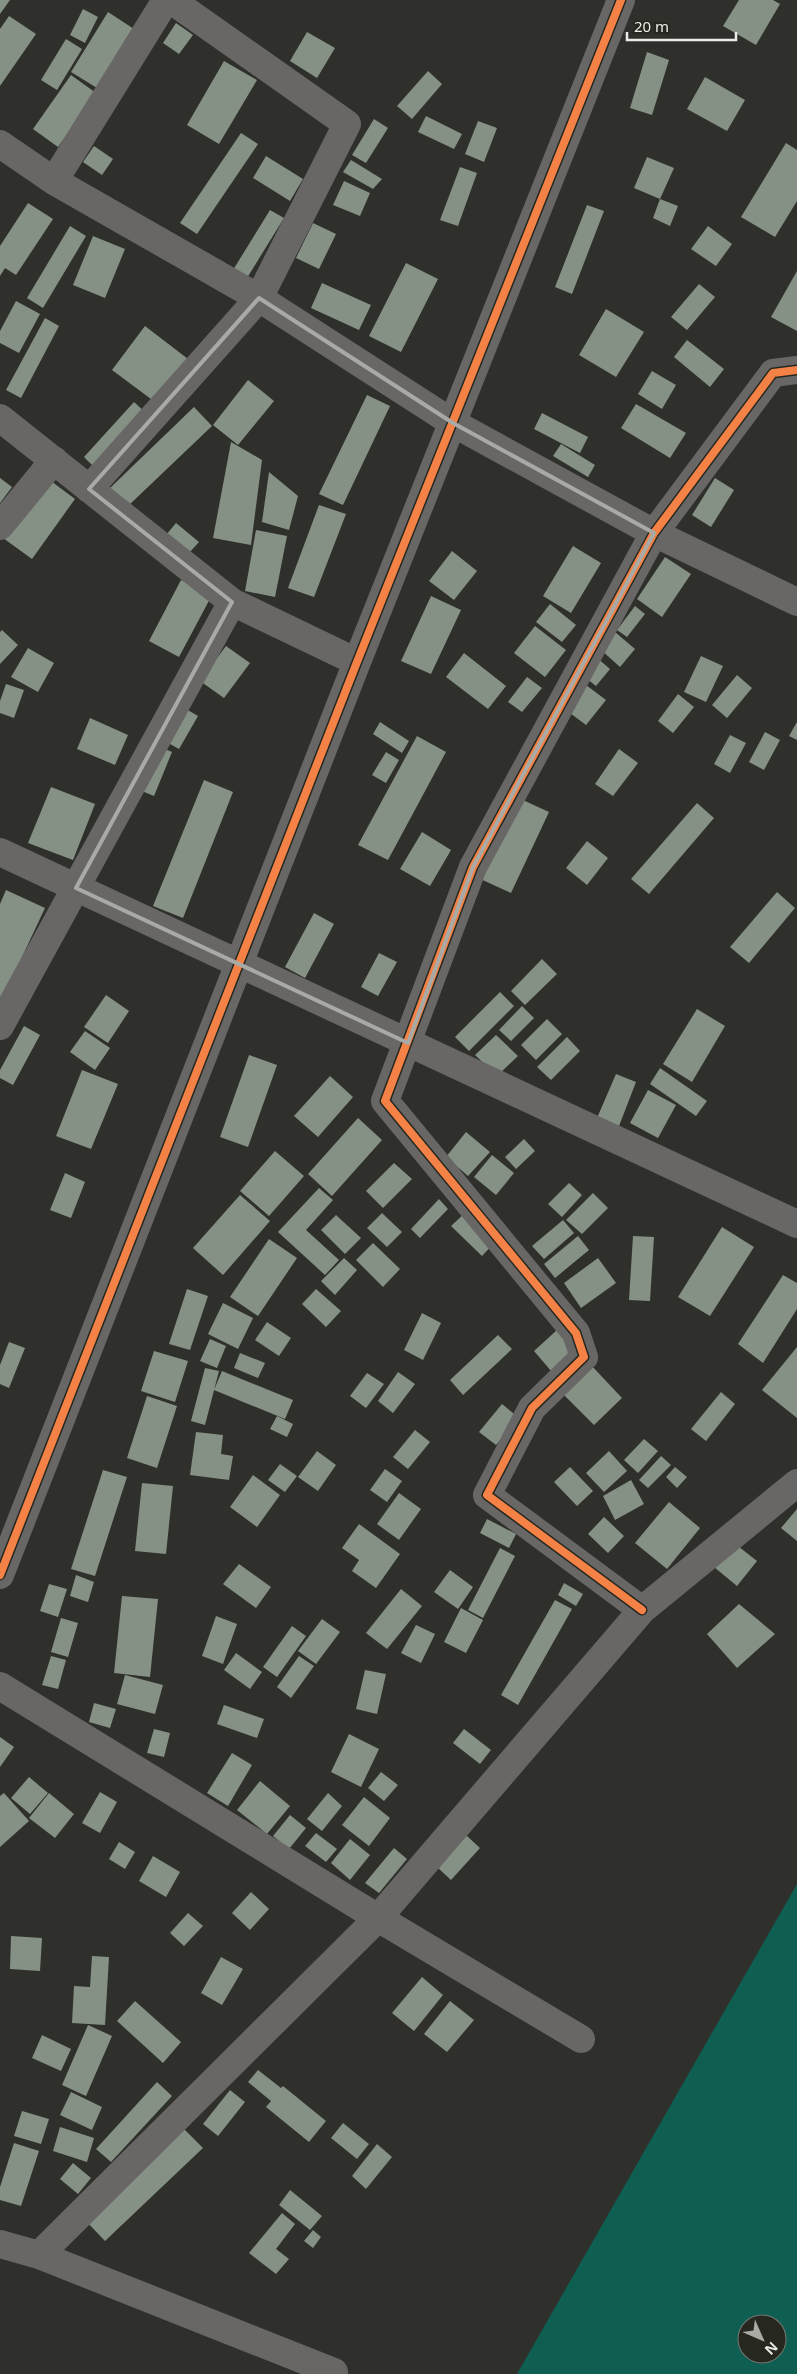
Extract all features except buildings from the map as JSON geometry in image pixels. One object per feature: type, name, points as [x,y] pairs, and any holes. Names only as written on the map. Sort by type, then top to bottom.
[{"type":"street","points":[[54,181],[166,0]]},
{"type":"street","points":[[89,489],[259,298],[347,124],[172,0]]},
{"type":"street","points":[[0,1575],[357,662],[621,0]]},
{"type":"street","points":[[0,144],[54,181],[259,298],[453,423],[654,533],[797,602]]},
{"type":"street","points":[[642,1610],[487,1495],[532,1408],[584,1357],[576,1333],[385,1101],[473,867],[654,533],[773,373],[797,370]]},
{"type":"street","points":[[0,418],[232,602],[357,662]]},
{"type":"street","points":[[0,526],[54,460]]},
{"type":"street","points":[[0,1026],[232,602]]},
{"type":"street","points":[[0,852],[797,1224]]},
{"type":"street","points":[[39,2255],[378,1918],[642,1610],[797,1482]]},
{"type":"street","points":[[0,1686],[378,1918],[581,2039]]},
{"type":"street","points":[[0,2244],[39,2255],[334,2372]]},
{"type":"highlighted area","points":[[259,298],[453,423],[654,533],[473,867],[408,1043],[76,888],[232,602],[89,489]]},
{"type":"water","points":[[797,1884],[797,2374],[517,2374]]},
{"type":"cycle path","points":[[0,1575],[357,662],[621,0]]},
{"type":"cycle path","points":[[642,1610],[487,1495],[532,1408],[584,1357],[576,1333],[385,1101],[473,867],[654,533],[773,373],[797,370]]}]
